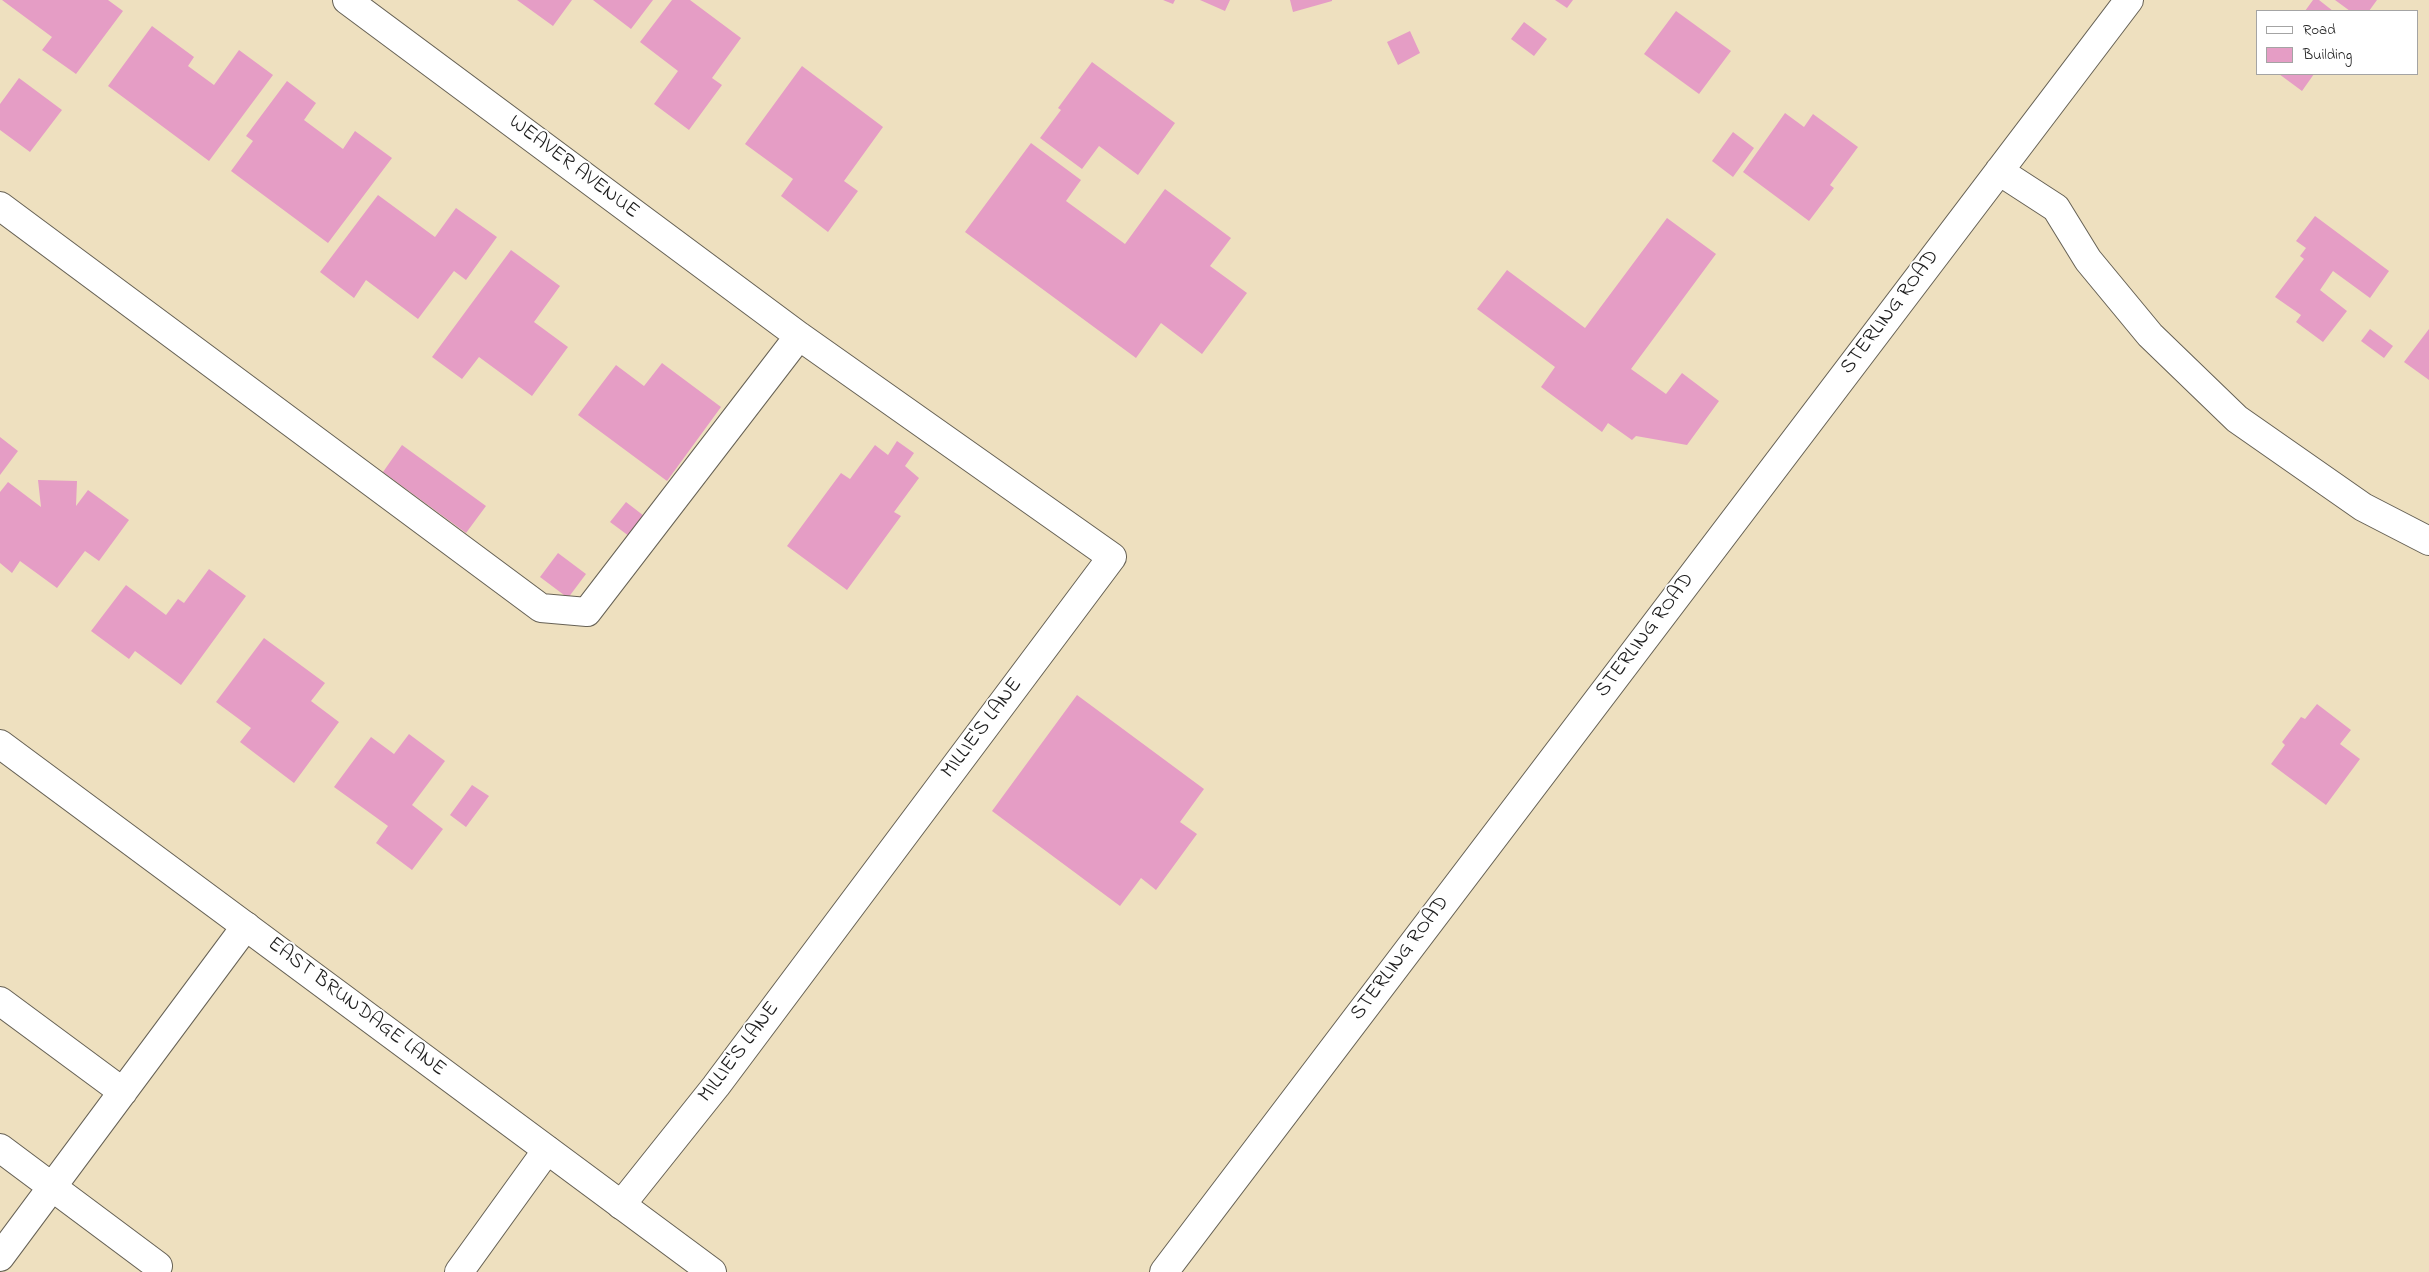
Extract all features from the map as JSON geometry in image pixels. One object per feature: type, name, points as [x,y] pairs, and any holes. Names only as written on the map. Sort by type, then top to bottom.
[{"type":"street","name":"WEAVER AVENUE","points":[[347,0],[799,336]]},
{"type":"street","name":"STERLING ROAD","points":[[1164,1272],[2129,0]]},
{"type":"street","points":[[1999,171],[2056,208],[2088,260],[2150,335],[2237,419],[2363,507],[2429,541]]},
{"type":"street","points":[[0,206],[541,608],[587,612],[799,336]]},
{"type":"street","name":"MILLIE'S LANE","points":[[621,1205],[716,1086],[1112,557],[799,336]]},
{"type":"street","name":"EAST BRUNDAGE LANE","points":[[0,744],[712,1272]]},
{"type":"street","points":[[0,1257],[246,926]]},
{"type":"street","points":[[0,1001],[123,1092]]},
{"type":"street","points":[[0,1148],[160,1270]]},
{"type":"street","points":[[459,1272],[547,1150]]},
{"type":"building","points":[[2,0],[108,0],[123,11],[76,74],[42,50],[52,37]]},
{"type":"building","points":[[517,0],[572,0],[553,26]]},
{"type":"building","points":[[593,0],[653,0],[631,29]]},
{"type":"building","points":[[672,0],[690,0],[741,38],[712,78],[722,85],[689,130],[654,104],[678,71],[640,42]]},
{"type":"building","points":[[1163,0],[1175,0],[1173,4]]},
{"type":"building","points":[[1200,0],[1230,0],[1225,11]]},
{"type":"building","points":[[1290,0],[1332,0],[1332,1],[1293,12]]},
{"type":"building","points":[[1555,0],[1573,0],[1567,8]]},
{"type":"building","points":[[2313,0],[2319,0],[2332,10],[2306,10]]},
{"type":"building","points":[[2335,0],[2377,0],[2370,10],[2349,10]]},
{"type":"building","points":[[1676,11],[1731,51],[1699,94],[1644,54]]},
{"type":"building","points":[[1524,22],[1547,39],[1534,56],[1511,39]]},
{"type":"building","points":[[152,26],[194,57],[188,66],[214,85],[239,50],[273,75],[209,161],[108,86]]},
{"type":"building","points":[[1410,31],[1420,53],[1398,65],[1387,42]]},
{"type":"building","points":[[1092,62],[1175,123],[1138,175],[1099,146],[1082,169],[1040,138],[1061,110],[1058,108]]},
{"type":"building","points":[[802,66],[883,127],[844,181],[858,191],[828,232],[781,196],[793,179],[745,144]]},
{"type":"building","points":[[2280,75],[2313,75],[2302,91]]},
{"type":"building","points":[[19,78],[62,110],[30,152],[0,130],[0,104]]},
{"type":"building","points":[[287,81],[316,103],[304,120],[343,149],[355,131],[392,158],[328,243],[231,171],[253,141],[246,136]]},
{"type":"building","points":[[1785,113],[1804,127],[1813,114],[1858,147],[1830,185],[1834,188],[1809,221],[1743,172]]},
{"type":"building","points":[[1733,132],[1754,148],[1733,177],[1712,161]]},
{"type":"building","points":[[1031,143],[1081,180],[1066,201],[1125,244],[1165,189],[1231,238],[1210,266],[1247,293],[1202,354],[1161,323],[1136,358],[965,232]]},
{"type":"building","points":[[378,195],[435,237],[456,208],[497,237],[466,280],[454,271],[418,319],[366,280],[354,298],[320,272]]},
{"type":"building","points":[[2315,216],[2389,271],[2370,298],[2333,271],[2320,290],[2347,311],[2323,342],[2296,322],[2301,315],[2275,297],[2304,259],[2300,256],[2306,248],[2296,241]]},
{"type":"building","points":[[1667,218],[1716,254],[1631,369],[1666,394],[1682,373],[1719,401],[1687,445],[1636,436],[1632,440],[1608,423],[1602,432],[1541,387],[1555,367],[1477,309],[1507,270],[1585,328]]},
{"type":"building","points":[[511,250],[560,286],[534,322],[568,347],[532,396],[479,357],[462,379],[432,357]]},
{"type":"building","points":[[2370,329],[2393,346],[2384,358],[2361,341]]},
{"type":"building","points":[[2429,329],[2429,380],[2404,362]]},
{"type":"building","points":[[662,363],[721,407],[667,481],[578,415],[616,365],[644,386]]},
{"type":"building","points":[[0,437],[18,451],[0,475]]},
{"type":"building","points":[[897,441],[914,453],[905,466],[919,478],[894,512],[901,516],[847,590],[787,546],[841,473],[850,479],[875,445],[888,455]]},
{"type":"building","points":[[402,445],[486,506],[466,533],[383,472]]},
{"type":"building","points":[[38,480],[77,481],[76,506],[88,490],[129,520],[99,561],[85,551],[57,588],[20,561],[12,573],[0,563],[0,492],[8,482],[41,507]]},
{"type":"building","points":[[626,502],[648,519],[633,539],[610,522]]},
{"type":"building","points":[[558,553],[586,574],[568,598],[540,577]]},
{"type":"building","points":[[209,569],[246,596],[181,685],[135,651],[129,659],[91,631],[126,585],[166,615],[178,599],[184,603]]},
{"type":"building","points":[[264,638],[325,683],[311,701],[339,722],[294,783],[240,742],[251,728],[216,702]]},
{"type":"building","points":[[1077,695],[1204,789],[1180,822],[1197,834],[1156,890],[1141,878],[1120,906],[992,811]]},
{"type":"building","points":[[2317,704],[2351,730],[2340,744],[2360,759],[2326,805],[2271,764],[2285,745],[2282,742],[2301,717],[2305,719]]},
{"type":"building","points":[[409,734],[445,761],[412,805],[443,829],[412,870],[376,843],[388,826],[334,787],[371,737],[394,754]]},
{"type":"building","points":[[472,785],[489,796],[466,827],[450,815]]}]
